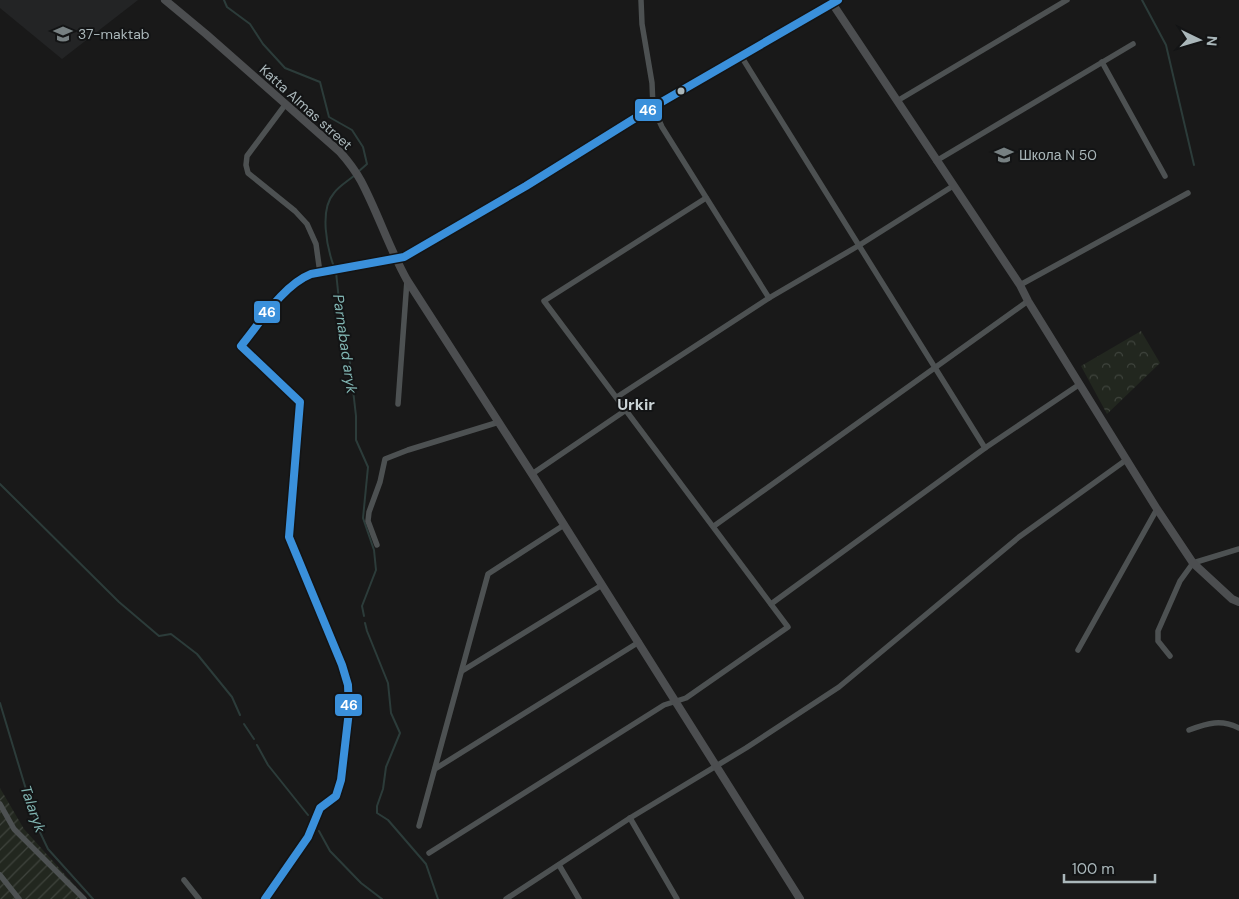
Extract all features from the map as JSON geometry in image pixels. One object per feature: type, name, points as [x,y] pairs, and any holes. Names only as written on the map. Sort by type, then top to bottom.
[{"type":"street","name":"Katta Almas street","points":[[165,0],[340,152],[352,167],[361,181],[395,259],[407,280],[639,642],[800,899]]},
{"type":"street","points":[[641,0],[642,24],[652,83],[653,107],[662,127],[769,298]]},
{"type":"street","points":[[896,101],[1067,0]]},
{"type":"street","points":[[265,899],[308,837],[320,808],[336,796],[341,780],[349,711],[348,685],[335,646],[289,537],[300,402],[241,346],[277,301],[293,284],[306,276],[404,257],[526,186],[653,107],[835,2],[896,101],[1020,284],[1028,301],[1126,460],[1193,563],[1232,599],[1239,602]]},
{"type":"street","points":[[936,161],[1133,44]]},
{"type":"street","points":[[741,56],[985,448]]},
{"type":"street","points":[[1102,62],[1165,176]]},
{"type":"street","points":[[285,105],[248,154],[246,168],[248,173],[295,211],[307,224],[316,244],[320,273]]},
{"type":"street","points":[[617,397],[769,298],[858,246],[953,186]]},
{"type":"street","points":[[1020,284],[1188,193]]},
{"type":"street","points":[[429,853],[664,705],[686,698],[788,628],[714,526],[544,301],[706,198]]},
{"type":"street","points":[[398,404],[407,280]]},
{"type":"street","points":[[714,526],[1028,301]]},
{"type":"street","points":[[772,604],[985,448],[1080,384]]},
{"type":"street","points":[[532,474],[626,410]]},
{"type":"street","points":[[378,545],[368,521],[385,459],[499,422]]},
{"type":"street","points":[[506,899],[630,818],[839,687],[1019,537],[1126,460]]},
{"type":"street","points":[[1078,650],[1157,509]]},
{"type":"street","points":[[419,826],[488,574],[564,525]]},
{"type":"street","points":[[1170,656],[1158,641],[1158,631],[1180,581],[1193,563],[1239,549]]},
{"type":"street","points":[[462,671],[602,585]]},
{"type":"street","points":[[435,769],[639,642]]},
{"type":"street","points":[[1189,730],[1207,723],[1228,722],[1239,728]]},
{"type":"street","points":[[0,804],[14,829],[84,899]]},
{"type":"street","points":[[630,818],[677,899]]},
{"type":"street","points":[[559,865],[579,899]]},
{"type":"street","points":[[0,875],[19,899]]},
{"type":"street","points":[[184,880],[199,899]]},
{"type":"shaded area","name":"37-maktab","points":[[0,0],[138,0],[62,59],[0,8]]},
{"type":"green space","points":[[1141,331],[1160,363],[1107,414],[1081,366]]},
{"type":"green space","points":[[0,788],[24,829],[87,899],[0,899]]},
{"type":"waterway","name":"Parnabad aryk","points":[[224,0],[227,7],[250,24],[263,44],[285,68],[320,82],[329,117],[352,130],[363,147],[367,164],[358,172]]},
{"type":"waterway","points":[[1142,0],[1166,45],[1194,165]]},
{"type":"waterway","name":"Parnabad aryk","points":[[334,267],[326,229],[329,200],[336,190],[355,175]]},
{"type":"waterway","name":"Parnabad aryk","points":[[336,272],[340,310],[349,355],[356,416],[356,440],[368,467],[363,518],[374,550],[376,570],[362,606],[364,616]]},
{"type":"waterway","points":[[0,484],[119,602],[159,636],[171,634],[197,654],[232,697],[240,715]]},
{"type":"waterway","name":"Parnabad aryk","points":[[365,623],[388,683],[391,713],[400,733],[386,767],[377,813],[388,820],[426,864],[438,899]]},
{"type":"waterway","name":"Talaryk","points":[[0,703],[37,826],[48,849],[93,899]]},
{"type":"waterway","points":[[244,724],[254,739]]},
{"type":"waterway","points":[[257,745],[268,765],[308,815]]},
{"type":"waterway","points":[[319,831],[330,851],[361,883],[382,899]]},
{"type":"transit line","name":"46","points":[[265,899],[308,837],[320,808],[336,796],[341,780],[349,711],[348,685],[342,665],[289,537],[300,402],[241,346],[273,306],[301,279],[311,274],[404,257],[526,186],[653,107],[838,0]]},
{"type":"place","name":"37-maktab","points":[[63,34]]},
{"type":"place","name":"Школа N 50","points":[[1004,155]]},
{"type":"district","name":"Urkir","points":[[636,404]]}]
